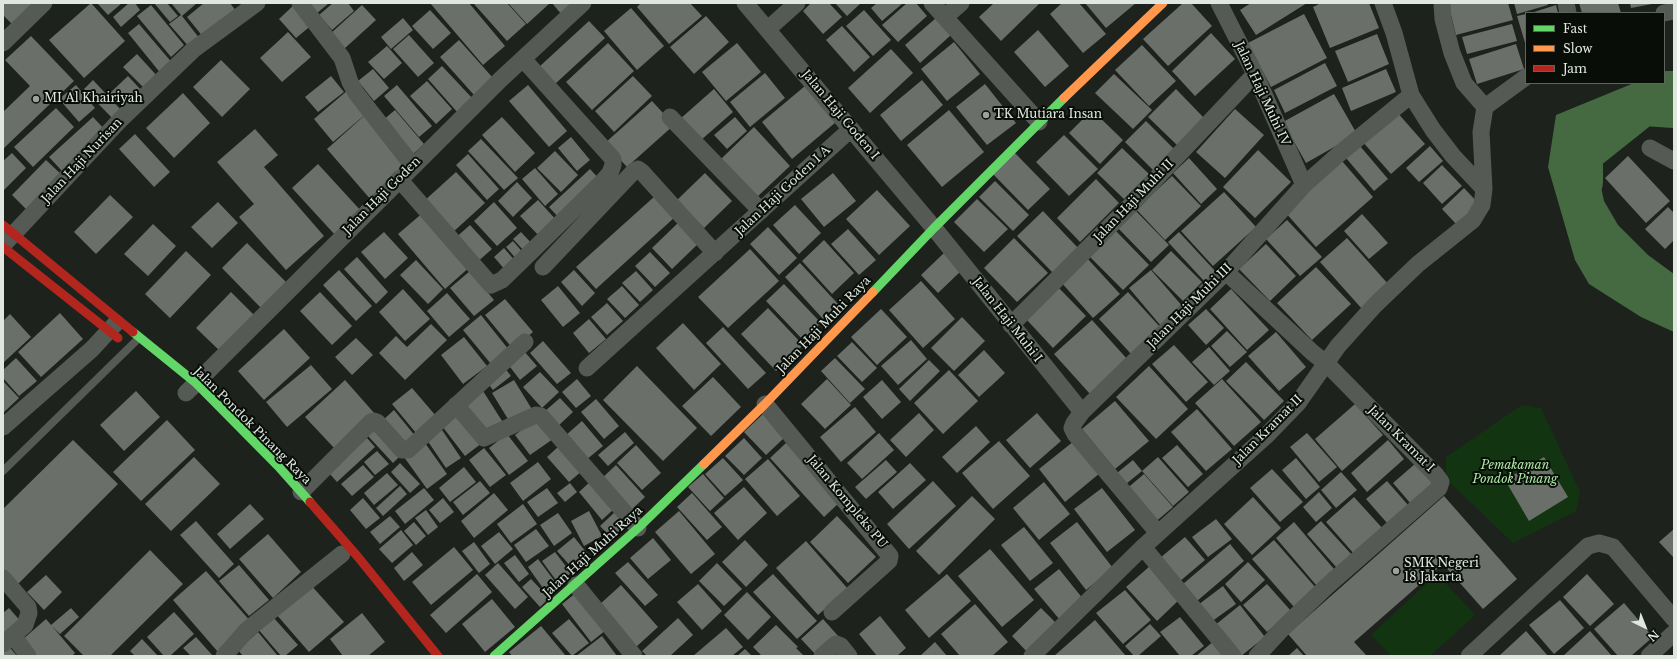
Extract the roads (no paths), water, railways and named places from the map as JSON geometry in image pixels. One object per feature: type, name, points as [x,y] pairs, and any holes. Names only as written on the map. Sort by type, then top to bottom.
[{"type":"street","points":[[3,43],[44,3]]},
{"type":"street","points":[[300,3],[342,58],[350,82],[356,93],[413,166]]},
{"type":"street","name":"Jalan Haji Goden","points":[[188,390],[501,79],[583,3]]},
{"type":"street","name":"Jalan Haji Goden I","points":[[745,3],[934,228]]},
{"type":"street","points":[[768,29],[797,3]]},
{"type":"street","points":[[932,3],[1038,122]]},
{"type":"street","points":[[945,18],[961,3]]},
{"type":"street","name":"Jalan Haji Muhi Raya","points":[[494,656],[576,585],[638,528],[765,404],[1038,122],[1163,3]]},
{"type":"street","name":"Jalan Haji Muhi IV","points":[[1219,3],[1255,74],[1304,185]]},
{"type":"street","points":[[1383,3],[1394,33],[1411,94],[1433,130],[1453,156],[1484,189]]},
{"type":"street","points":[[1442,3],[1443,20],[1452,53],[1464,84],[1485,107],[1525,78]]},
{"type":"street","name":"Jalan Haji Nurisan","points":[[6,238],[121,118],[193,50],[246,6]]},
{"type":"street","points":[[399,179],[491,285],[502,280],[603,181],[610,173],[613,165],[613,159],[523,59]]},
{"type":"street","name":"Jalan Haji Muhi II","points":[[1011,325],[1131,205],[1255,74]]},
{"type":"street","name":"Jalan Haji Muhi III","points":[[1158,533],[1075,434],[1072,428],[1074,423],[1082,412],[1226,272],[1304,185],[1411,94]]},
{"type":"street","name":"Jalan Kramat II","points":[[1032,656],[1143,547],[1266,436],[1298,403],[1327,364],[1338,346],[1375,305],[1418,264],[1473,220],[1482,205],[1484,189],[1482,132],[1485,107]]},
{"type":"street","points":[[670,117],[760,211]]},
{"type":"street","name":"Jalan Haji Goden I A","points":[[587,368],[851,129]]},
{"type":"street","points":[[1650,148],[1674,161]]},
{"type":"street","points":[[543,267],[634,171],[638,170],[642,172],[715,253]]},
{"type":"street","name":"Jalan Haji Muhi I","points":[[934,228],[1082,412]]},
{"type":"street","name":"Jalan Pondok Pinang Raya","points":[[6,238],[114,326],[131,349]]},
{"type":"street","name":"Jalan Pondok Pinang Raya","points":[[6,238],[114,326],[139,337],[188,390],[278,466],[358,557],[438,656]]},
{"type":"street","name":"Jalan Kramat I","points":[[1226,272],[1313,353],[1327,364],[1436,475],[1441,482],[1439,488],[1328,586],[1282,629],[1257,656]]},
{"type":"street","points":[[3,427],[92,349],[114,326]]},
{"type":"street","points":[[301,492],[371,422],[377,422],[402,450],[405,451],[525,342]]},
{"type":"street","name":"Jalan Kompleks PU","points":[[765,404],[890,556],[889,561],[832,612]]},
{"type":"street","points":[[456,405],[484,438],[536,415],[541,416],[638,528]]},
{"type":"street","points":[[1469,656],[1588,546],[1599,543],[1613,547],[1674,619]]},
{"type":"street","points":[[1143,547],[1233,656]]},
{"type":"street","points":[[224,656],[247,630],[342,554]]},
{"type":"street","points":[[3,578],[28,607],[29,613],[25,625],[8,640],[28,656]]},
{"type":"street","points":[[576,585],[634,656]]},
{"type":"street","points":[[1649,656],[1674,634]]},
{"type":"street","points":[[822,656],[836,644],[841,646],[849,656]]},
{"type":"lane","points":[[3,471],[131,349],[139,337]]},
{"type":"waterway","points":[[1585,182],[1585,155],[1644,108],[1674,110]]},
{"type":"place","name":"MI Al Khairiyah","points":[[36,99]]},
{"type":"place","name":"TK Mutiara Insan","points":[[986,115]]},
{"type":"place","name":"SMK Negeri 18 Jakarta","points":[[1396,571]]},
{"type":"park label","name":"Pemakaman Pondok Pinang","points":[[1515,473]]}]
